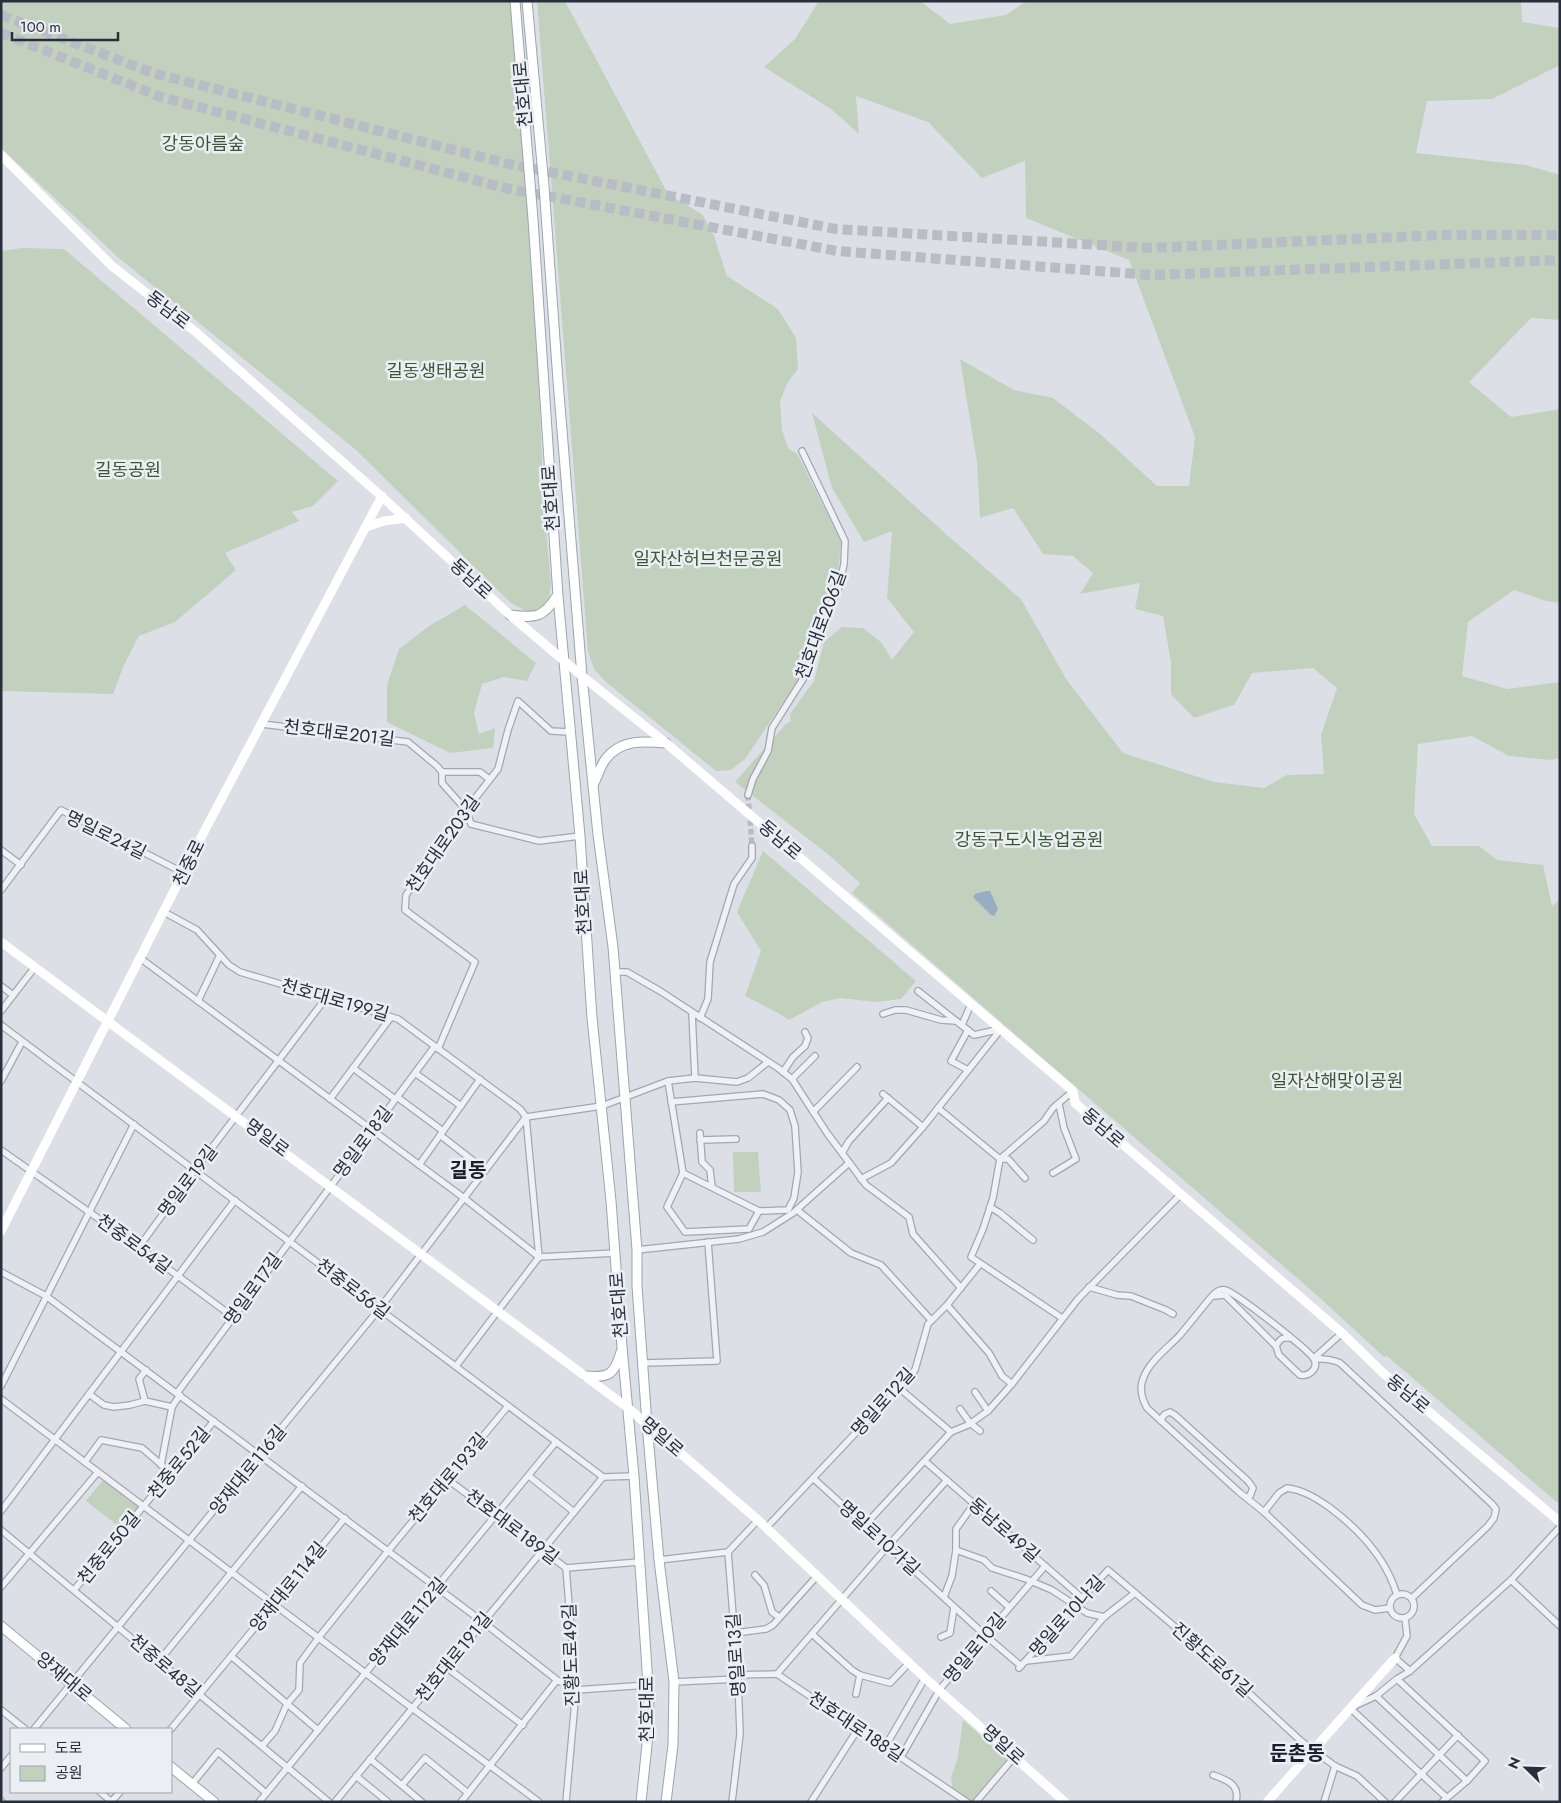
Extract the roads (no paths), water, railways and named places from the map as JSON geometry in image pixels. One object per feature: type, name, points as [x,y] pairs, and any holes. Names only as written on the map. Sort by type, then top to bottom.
[{"type":"main road","name":"천호대로","points":[[514,1],[533,219],[558,596],[580,836],[591,1009],[602,1106],[634,1476],[648,1685],[648,1735],[641,1802]]},
{"type":"main road","name":"천호대로","points":[[527,1],[545,196],[558,390],[582,676],[614,972],[637,1250],[637,1286],[647,1424],[659,1560],[674,1682],[673,1745],[666,1802]]},
{"type":"main road","name":"동남로","points":[[1,155],[112,266],[197,332],[382,496],[510,615],[666,743],[1073,1091],[1075,1103],[1342,1333],[1383,1373],[1560,1522]]},
{"type":"main road","name":"천중로","points":[[1,1232],[206,828],[382,496]]},
{"type":"main road","points":[[366,527],[384,521],[406,518]]},
{"type":"main road","points":[[510,615],[530,617],[542,614],[550,608],[558,596]]},
{"type":"main road","points":[[593,786],[605,760],[615,750],[639,741],[666,743]]},
{"type":"main road","name":"명일로","points":[[1,942],[422,1253],[628,1408],[758,1520],[925,1678],[940,1689],[1065,1802]]},
{"type":"main road","points":[[586,1376],[605,1377],[609,1374],[617,1365],[622,1346]]},
{"type":"main road","name":"양재대로","points":[[1,1626],[125,1728]]},
{"type":"main road","points":[[1267,1802],[1395,1658]]},
{"type":"main road","points":[[172,1768],[214,1802]]},
{"type":"street","name":"천호대로206길","points":[[748,795],[753,779],[768,751],[772,728],[808,671],[812,644],[838,588],[844,564],[845,541],[802,451]]},
{"type":"street","name":"천호대로203길","points":[[437,1047],[475,962],[405,910],[406,896],[466,810],[498,769],[508,730],[518,702],[551,731],[569,732]]},
{"type":"street","name":"천호대로201길","points":[[262,724],[408,742],[438,766],[442,772],[442,783],[466,810],[471,824],[539,842],[580,836]]},
{"type":"street","name":"천호대로203길","points":[[442,772],[480,772],[489,779]]},
{"type":"street","name":"명일로24길","points":[[1,890],[62,810],[184,873]]},
{"type":"street","points":[[700,1018],[708,999],[712,954],[734,884],[752,858],[752,846]]},
{"type":"street","points":[[1,850],[21,865]]},
{"type":"street","name":"천호대로199길","points":[[164,912],[197,930],[229,965],[240,972],[398,1019],[520,1109],[526,1117]]},
{"type":"street","points":[[198,1001],[220,955]]},
{"type":"street","points":[[140,958],[464,1198],[539,1257],[615,1253]]},
{"type":"street","points":[[1,1011],[35,967]]},
{"type":"street","points":[[614,972],[627,972],[660,991],[783,1072],[792,1080],[861,1179],[909,1217],[913,1234],[961,1288]]},
{"type":"street","points":[[1,986],[13,995]]},
{"type":"street","points":[[918,991],[974,1035],[1001,1029]]},
{"type":"street","name":"명일로19길","points":[[139,1247],[326,998]]},
{"type":"street","points":[[959,1023],[971,1004]]},
{"type":"street","points":[[883,1014],[895,1010],[906,1010],[940,1020],[959,1023]]},
{"type":"street","points":[[692,1013],[695,1078]]},
{"type":"street","points":[[330,1099],[391,1017]]},
{"type":"street","name":"천중로56길","points":[[1,1025],[380,1308],[602,1477]]},
{"type":"street","points":[[861,1179],[891,1163],[923,1127],[1001,1029]]},
{"type":"street","points":[[968,1030],[951,1061],[968,1070]]},
{"type":"street","points":[[783,1072],[792,1057],[805,1046],[808,1038],[805,1032]]},
{"type":"street","points":[[1,1081],[4,1070],[22,1042]]},
{"type":"street","name":"명일로18길","points":[[330,1185],[415,1072],[437,1047]]},
{"type":"street","points":[[792,1080],[815,1056]]},
{"type":"street","points":[[456,1366],[539,1257],[526,1117],[602,1106],[668,1081],[695,1078],[737,1082],[748,1078],[768,1062]]},
{"type":"street","points":[[813,1112],[857,1066]]},
{"type":"street","name":"명일로18길","points":[[353,1068],[396,1098],[485,1170]]},
{"type":"street","points":[[415,1072],[460,1106]]},
{"type":"street","points":[[418,1164],[480,1079]]},
{"type":"street","points":[[668,1081],[683,1173],[667,1207],[685,1232],[749,1229],[759,1211]]},
{"type":"street","points":[[1062,1318],[971,1257],[990,1207],[1000,1158],[1044,1121],[1053,1108],[1073,1091]]},
{"type":"street","points":[[672,1102],[763,1094],[779,1100],[790,1110],[795,1126],[798,1172],[794,1198],[788,1210],[759,1211],[683,1173]]},
{"type":"street","points":[[842,1153],[849,1141],[886,1096],[923,1127]]},
{"type":"street","points":[[1053,1173],[1076,1159],[1064,1128],[1059,1104]]},
{"type":"street","points":[[938,1108],[1000,1158],[1008,1159],[1025,1178]]},
{"type":"street","name":"양재대로116길","points":[[35,1728],[380,1308],[526,1117]]},
{"type":"street","name":"천중로54길","points":[[89,1212],[134,1124]]},
{"type":"street","points":[[712,1187],[710,1170],[702,1162],[700,1136],[736,1139]]},
{"type":"street","name":"천중로54길","points":[[1,1150],[139,1247],[233,1317]]},
{"type":"street","points":[[637,1250],[739,1239],[762,1233],[797,1210],[849,1163]]},
{"type":"street","name":"명일로17길","points":[[178,1394],[330,1185]]},
{"type":"street","points":[[865,1525],[926,1462],[951,1432],[970,1424],[988,1411],[1012,1384],[1062,1318],[1089,1287],[1181,1194]]},
{"type":"street","name":"천중로54길","points":[[178,1276],[235,1200]]},
{"type":"street","points":[[990,1207],[1033,1240]]},
{"type":"street","points":[[797,1210],[851,1252],[881,1265],[931,1320]]},
{"type":"street","points":[[1,1386],[89,1212]]},
{"type":"street","points":[[643,1363],[717,1361],[708,1242]]},
{"type":"street","name":"명일로12길","points":[[766,1528],[915,1370],[928,1324],[947,1306],[980,1264]]},
{"type":"street","name":"천중로52길","points":[[1,1272],[46,1296],[388,1550],[558,1680],[576,1690]]},
{"type":"street","points":[[1,1511],[178,1276]]},
{"type":"street","points":[[1089,1287],[1116,1295],[1131,1296],[1173,1314]]},
{"type":"street","points":[[1390,1608],[1375,1610],[1362,1605],[1264,1512],[1147,1408],[1141,1391],[1146,1370],[1217,1291],[1233,1293],[1314,1358],[1330,1359],[1340,1363],[1496,1509],[1494,1518],[1488,1526],[1412,1598]]},
{"type":"street","points":[[1212,1296],[1225,1296],[1276,1346],[1279,1356],[1300,1375],[1310,1374],[1315,1369],[1314,1358]]},
{"type":"street","points":[[947,1306],[989,1353],[1002,1376],[1012,1384]]},
{"type":"street","points":[[1314,1358],[1342,1333]]},
{"type":"street","points":[[1276,1346],[1282,1338],[1290,1338]]},
{"type":"street","points":[[145,1401],[139,1379],[146,1370]]},
{"type":"street","points":[[899,1388],[951,1432]]},
{"type":"street","points":[[975,1392],[988,1411]]},
{"type":"street","points":[[89,1394],[104,1405],[114,1407],[145,1401],[172,1407]]},
{"type":"street","name":"천중로52길","points":[[161,1465],[172,1407],[178,1394]]},
{"type":"street","name":"천중로50길","points":[[1,1399],[536,1801]]},
{"type":"street","name":"천호대로193길","points":[[262,1746],[275,1731],[288,1704],[299,1690],[300,1663],[388,1550],[508,1406]]},
{"type":"street","points":[[960,1409],[970,1424],[980,1431]]},
{"type":"street","points":[[1161,1421],[1166,1413],[1175,1414],[1248,1481],[1253,1488],[1250,1496],[1246,1497]]},
{"type":"street","name":"천중로52길","points":[[143,1506],[214,1420]]},
{"type":"street","points":[[85,1462],[101,1440],[142,1448],[171,1473]]},
{"type":"street","name":"양재대로112길","points":[[259,1802],[556,1442]]},
{"type":"street","name":"동남로49길","points":[[926,1462],[1082,1598]]},
{"type":"street","points":[[1,1588],[98,1472]]},
{"type":"street","points":[[529,1476],[574,1512]]},
{"type":"street","points":[[602,1477],[634,1476]]},
{"type":"street","name":"천호대로191길","points":[[335,1802],[602,1477]]},
{"type":"street","name":"명일로10가길","points":[[813,1478],[986,1636]]},
{"type":"street","name":"천호대로189길","points":[[447,1479],[566,1568],[639,1562]]},
{"type":"street","points":[[674,1682],[777,1674],[947,1480]]},
{"type":"street","points":[[160,1661],[302,1486]]},
{"type":"street","points":[[1264,1512],[1279,1493],[1288,1488],[1306,1493],[1318,1499],[1343,1518],[1371,1546],[1392,1579],[1397,1595]]},
{"type":"street","points":[[944,1597],[952,1576],[956,1550],[956,1529],[974,1504]]},
{"type":"street","name":"천중로50길","points":[[74,1590],[143,1506]]},
{"type":"street","name":"양재대로114길","points":[[172,1729],[345,1518]]},
{"type":"street","points":[[659,1560],[728,1552],[758,1520]]},
{"type":"street","points":[[1397,1679],[1485,1761],[1467,1781],[1444,1799],[1421,1774],[1350,1708],[1376,1696],[1397,1679],[1410,1671],[1511,1580],[1560,1527]]},
{"type":"street","name":"천중로48길","points":[[1,1530],[329,1802]]},
{"type":"street","points":[[956,1550],[984,1560],[992,1568],[1032,1581],[1052,1590],[1087,1613],[1104,1616]]},
{"type":"street","name":"명일로13길","points":[[728,1552],[738,1677],[740,1734],[732,1802]]},
{"type":"street","name":"명일로10길","points":[[940,1689],[1045,1566]]},
{"type":"street","name":"진황도로49길","points":[[566,1568],[576,1690],[566,1802]]},
{"type":"street","name":"명일로10나길","points":[[1022,1665],[1108,1570]]},
{"type":"street","name":"진황도로61길","points":[[1108,1570],[1200,1648],[1301,1741],[1335,1766],[1357,1776],[1385,1802]]},
{"type":"street","points":[[755,1575],[764,1585],[772,1612],[779,1617]]},
{"type":"street","points":[[735,1633],[766,1629],[773,1625],[817,1576]]},
{"type":"street","points":[[1511,1580],[1560,1626]]},
{"type":"street","name":"명일로10길","points":[[991,1591],[1009,1607]]},
{"type":"street","name":"명일로10나길","points":[[986,1636],[1022,1665],[1071,1656],[1104,1616],[1135,1593]]},
{"type":"street","points":[[1405,1594],[1412,1598],[1414,1610],[1405,1618],[1394,1615],[1390,1608],[1391,1600],[1397,1595],[1405,1594]]},
{"type":"street","points":[[941,1637],[952,1634],[954,1607]]},
{"type":"street","points":[[1405,1618],[1407,1636],[1395,1658],[1410,1671]]},
{"type":"street","points":[[812,1634],[860,1675],[890,1683],[909,1663]]},
{"type":"street","points":[[231,1656],[318,1730]]},
{"type":"street","points":[[446,1667],[523,1725]]},
{"type":"street","name":"천호대로188길","points":[[777,1674],[967,1802]]},
{"type":"street","name":"천호대로188길","points":[[856,1694],[860,1675]]},
{"type":"street","points":[[885,1747],[925,1678]]},
{"type":"street","points":[[461,1802],[558,1680]]},
{"type":"street","points":[[576,1690],[648,1685]]},
{"type":"street","points":[[901,1757],[940,1689]]},
{"type":"street","points":[[1376,1696],[1467,1781]]},
{"type":"street","points":[[1,1710],[24,1728]]},
{"type":"street","points":[[811,1802],[858,1729]]},
{"type":"street","points":[[1395,1802],[1458,1735]]},
{"type":"street","points":[[192,1784],[218,1752],[266,1793]]},
{"type":"street","points":[[976,1802],[1015,1756]]},
{"type":"street","points":[[1,1768],[10,1757]]},
{"type":"street","points":[[402,1785],[424,1758],[468,1793]]},
{"type":"street","points":[[370,1759],[422,1802]]},
{"type":"street","points":[[1324,1802],[1335,1766]]},
{"type":"street","points":[[1213,1775],[1234,1785],[1237,1796],[1236,1802]]},
{"type":"street","points":[[356,1776],[388,1802]]},
{"type":"street","points":[[101,1793],[112,1802]]},
{"type":"water","points":[[990,891],[998,909],[994,916],[973,897],[975,894]]},
{"type":"tunnel","points":[[1,15],[153,73],[509,164],[836,229],[1148,248],[1442,235],[1560,235]]},
{"type":"tunnel","points":[[1,33],[161,97],[505,188],[837,251],[1151,275],[1560,260]]},
{"type":"tunnel","points":[[748,795],[752,846]]},
{"type":"district","name":"길동","points":[[468,1170]]},
{"type":"district","name":"둔촌동","points":[[1297,1753]]},
{"type":"park label","name":"강동아름숲","points":[[203,144]]},
{"type":"park label","name":"길동생태공원","points":[[436,371]]},
{"type":"park label","name":"길동공원","points":[[128,470]]},
{"type":"park label","name":"일자산허브천문공원","points":[[708,559]]},
{"type":"park label","name":"강동구도시농업공원","points":[[1029,840]]},
{"type":"park label","name":"일자산해맞이공원","points":[[1337,1081]]}]
